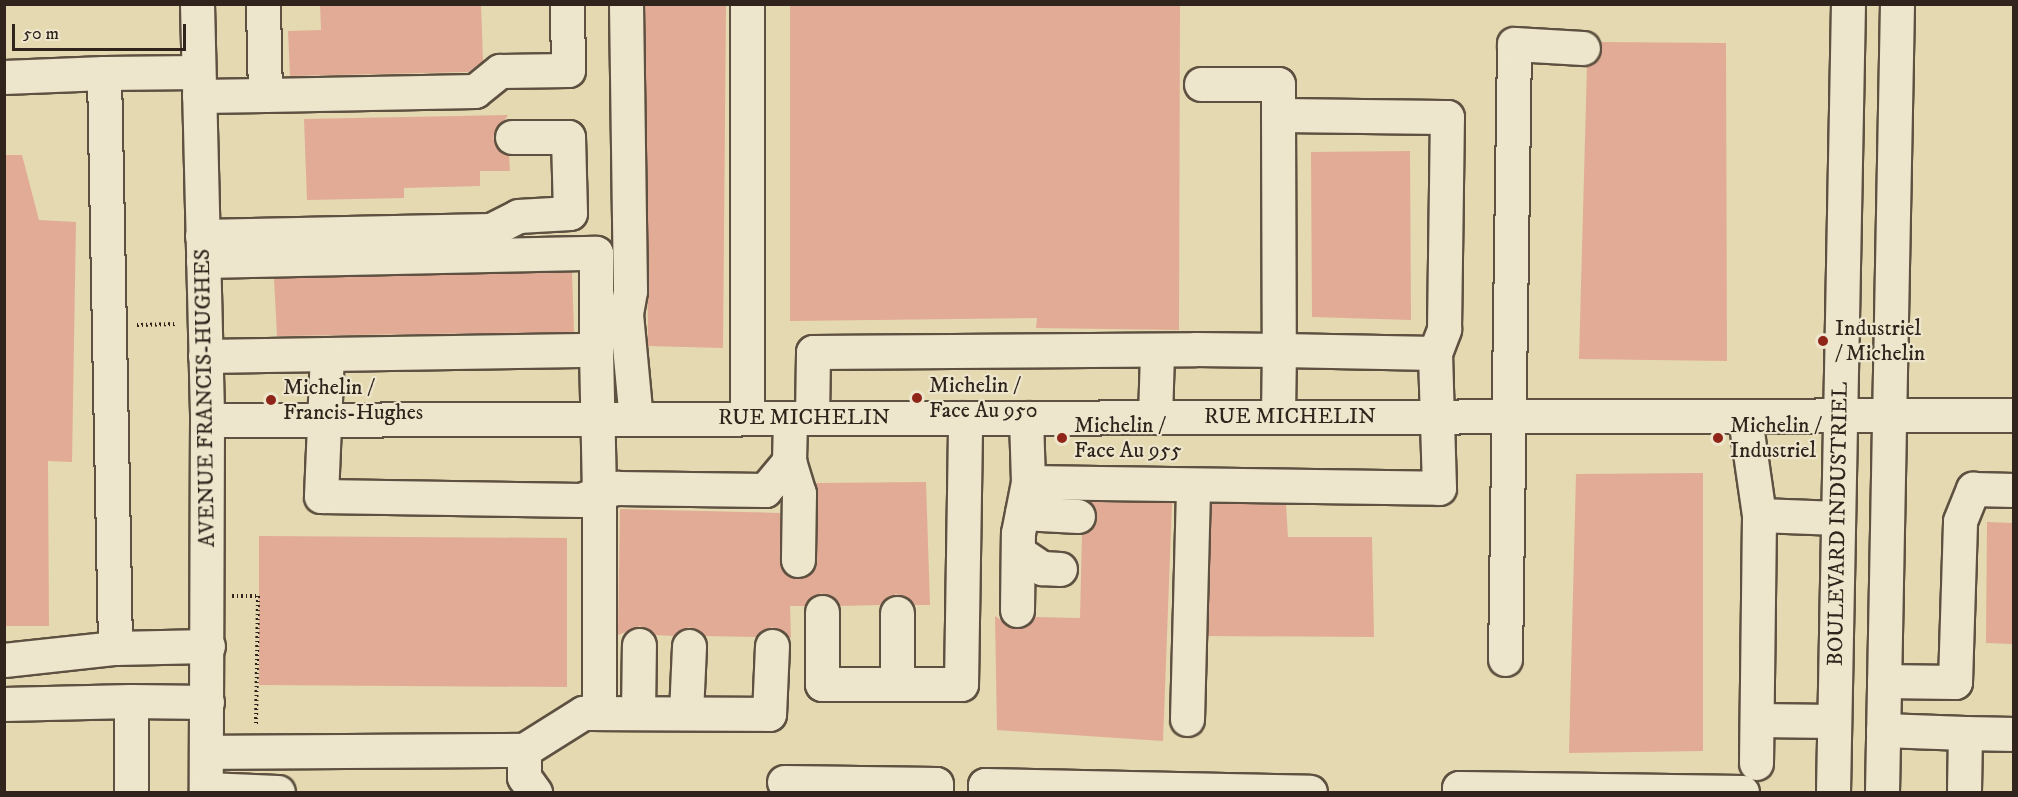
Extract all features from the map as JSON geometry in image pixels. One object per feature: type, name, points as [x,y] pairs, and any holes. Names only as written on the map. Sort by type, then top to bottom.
[{"type":"street","name":"AVENUE FRANCIS-HUGHES","points":[[197,4],[207,420],[206,790]]},
{"type":"street","points":[[263,4],[265,95]]},
{"type":"street","points":[[4,77],[105,73],[199,84],[265,95],[475,91],[500,71],[568,70],[567,4]]},
{"type":"street","points":[[626,4],[627,347],[636,419]]},
{"type":"street","points":[[747,4],[747,418]]},
{"type":"street","name":"BOULEVARD INDUSTRIEL","points":[[1833,792],[1848,4]]},
{"type":"street","points":[[1882,792],[1897,4]]},
{"type":"street","points":[[1505,659],[1514,44],[1583,48]]},
{"type":"street","points":[[105,73],[116,648]]},
{"type":"street","points":[[1200,84],[1278,84],[1278,417]]},
{"type":"street","points":[[1025,498],[1193,486],[1439,488],[1435,352],[1444,329],[1447,117],[1278,115]]},
{"type":"street","points":[[203,248],[491,230],[518,216],[570,213],[568,137],[512,137]]},
{"type":"street","points":[[203,248],[596,253],[599,419],[599,713]]},
{"type":"street","points":[[205,356],[596,350]]},
{"type":"street","points":[[327,354],[327,399],[321,419],[321,496],[581,500],[617,488],[765,490],[789,461],[801,418],[813,352],[1157,353],[1279,350],[1435,352]]},
{"type":"street","points":[[1155,417],[1157,353]]},
{"type":"street","name":"RUE MICHELIN","points":[[207,420],[1745,418],[2013,415]]},
{"type":"street","points":[[822,612],[822,684],[962,684],[965,418]]},
{"type":"street","points":[[1017,610],[1018,552],[1025,498],[1026,418]]},
{"type":"street","points":[[1745,418],[1759,515],[1756,763]]},
{"type":"street","points":[[789,461],[799,493],[798,560]]},
{"type":"street","points":[[1187,719],[1193,486]]},
{"type":"street","points":[[1884,681],[1955,682],[1960,521],[1973,489],[2013,490]]},
{"type":"street","points":[[1025,498],[1078,516]]},
{"type":"street","points":[[1759,515],[1838,518]]},
{"type":"street","points":[[1018,552],[1042,568],[1060,569]]},
{"type":"street","points":[[897,613],[897,683]]},
{"type":"street","points":[[638,713],[639,645]]},
{"type":"street","points":[[4,660],[116,648],[208,646]]},
{"type":"street","points":[[686,713],[689,646]]},
{"type":"street","points":[[206,752],[525,750],[583,713],[769,714],[772,646]]},
{"type":"street","points":[[131,701],[131,792]]},
{"type":"street","points":[[4,704],[207,702]]},
{"type":"street","points":[[1757,720],[1834,721]]},
{"type":"street","points":[[1883,729],[1965,734],[2013,734]]},
{"type":"street","points":[[1964,792],[1965,734]]},
{"type":"street","points":[[525,750],[524,777],[535,792]]},
{"type":"street","points":[[784,782],[936,784],[936,792]]},
{"type":"street","points":[[985,792],[985,785],[1310,792]]},
{"type":"street","points":[[1459,792],[1460,788],[1742,792]]},
{"type":"street","points":[[206,790],[278,792]]},
{"type":"path","points":[[130,325],[185,324]]},
{"type":"path","points":[[232,596],[258,596],[256,752]]},
{"type":"building","points":[[320,4],[481,4],[483,61],[468,72],[290,76],[288,31],[321,30]]},
{"type":"building","points":[[645,4],[726,4],[723,348],[648,346]]},
{"type":"building","points":[[790,4],[1180,4],[1179,330],[1036,328],[1037,318],[790,321]]},
{"type":"building","points":[[1600,42],[1726,43],[1727,361],[1579,359],[1587,66],[1599,58]]},
{"type":"building","points":[[508,115],[493,138],[509,155],[510,171],[480,171],[480,186],[404,188],[404,198],[307,200],[304,119]]},
{"type":"building","points":[[1410,151],[1411,320],[1312,317],[1311,152]]},
{"type":"building","points":[[4,155],[22,155],[39,220],[76,222],[72,462],[48,461],[49,626],[4,626]]},
{"type":"building","points":[[572,272],[574,332],[277,336],[274,278]]},
{"type":"building","points":[[1703,473],[1703,751],[1569,753],[1576,474]]},
{"type":"building","points":[[926,482],[930,605],[914,605],[896,594],[880,605],[839,606],[821,593],[805,606],[790,606],[791,638],[772,627],[756,637],[705,636],[689,627],[674,636],[655,635],[640,626],[618,635],[620,509],[780,513],[781,569],[798,579],[808,576],[817,561],[816,483]]},
{"type":"building","points":[[1090,502],[1172,503],[1163,741],[997,730],[995,616],[1016,629],[1034,617],[1080,618],[1082,534],[1097,518]]},
{"type":"building","points":[[1211,503],[1286,505],[1288,537],[1372,537],[1374,637],[1208,636]]},
{"type":"building","points":[[1987,522],[2013,523],[2013,644],[1986,643]]},
{"type":"building","points":[[259,536],[567,538],[567,687],[259,685]]},
{"type":"place","name":"Industriel / Michelin","points":[[1823,341]]},
{"type":"place","name":"Michelin / Face Au 950","points":[[917,398]]},
{"type":"place","name":"Michelin / Francis-Hughes","points":[[271,400]]},
{"type":"place","name":"Michelin / Face Au 955","points":[[1062,438]]},
{"type":"place","name":"Michelin / Industriel","points":[[1718,438]]}]
